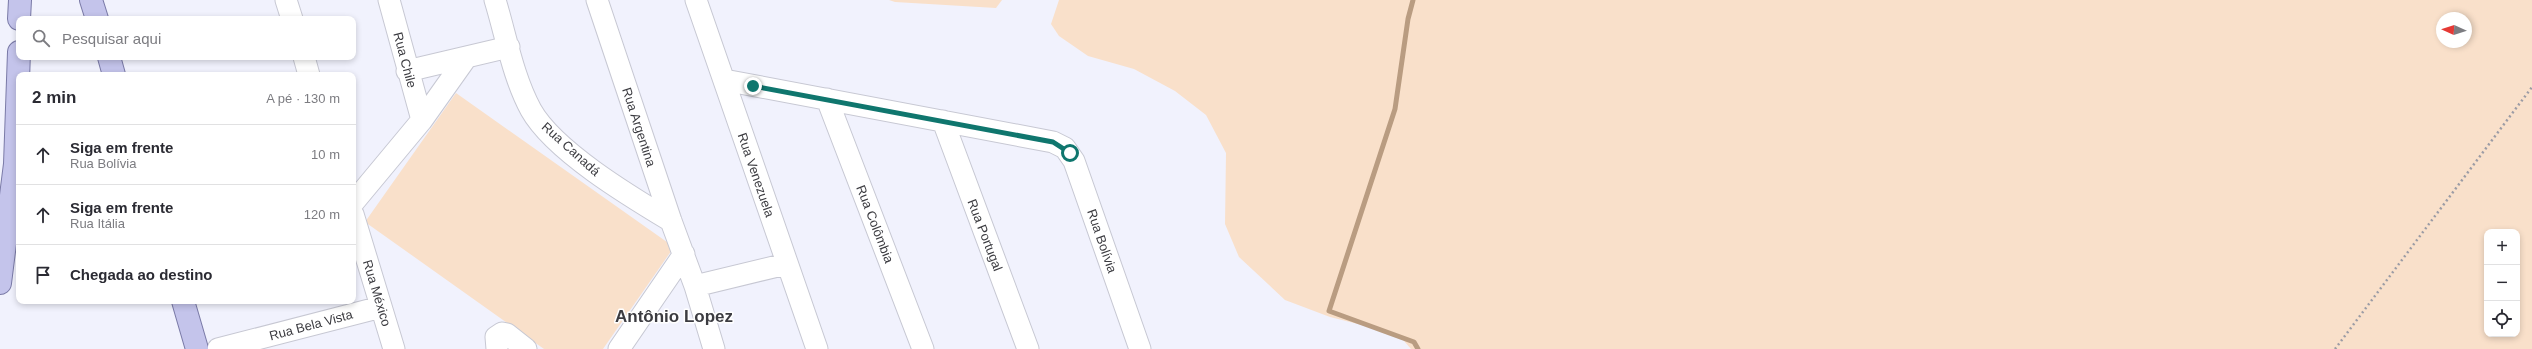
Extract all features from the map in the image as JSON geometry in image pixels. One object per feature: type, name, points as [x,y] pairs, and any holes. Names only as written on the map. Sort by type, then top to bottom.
[{"type":"main road","points":[[20,0],[20,16]]},
{"type":"main road","points":[[91,0],[96,16]]},
{"type":"main road","points":[[18,72],[19,60]]},
{"type":"main road","points":[[110,60],[113,72]]},
{"type":"main road","points":[[1,273],[15,164],[16,136]]},
{"type":"main road","points":[[184,304],[197,349]]},
{"type":"street","points":[[286,0],[291,16]]},
{"type":"street","name":"Rua Chile","points":[[389,0],[407,71],[422,120]]},
{"type":"street","name":"Rua Canadá","points":[[494,0],[522,90],[542,124],[563,145],[615,187],[671,221]]},
{"type":"street","name":"Rua Argentina","points":[[597,0],[671,221],[695,286],[714,349]]},
{"type":"street","name":"Rua Venezuela","points":[[696,0],[786,264],[817,349]]},
{"type":"street","points":[[407,71],[509,47]]},
{"type":"street","points":[[356,199],[422,120],[466,58]]},
{"type":"street","points":[[305,60],[309,72]]},
{"type":"street","points":[[724,80],[942,122]]},
{"type":"street","name":"Rua Colômbia","points":[[827,99],[922,349]]},
{"type":"street","name":"Rua Bolívia","points":[[942,122],[1053,142],[1065,148],[1074,161],[1140,349]]},
{"type":"street","name":"Rua Portugal","points":[[942,122],[1028,349]]},
{"type":"street","name":"Rua México","points":[[356,224],[394,349]]},
{"type":"street","points":[[619,349],[684,254]]},
{"type":"street","points":[[695,286],[786,264]]},
{"type":"street","name":"Rua Bela Vista","points":[[218,349],[381,307]]},
{"type":"street","points":[[502,342],[526,349]]},
{"type":"path","points":[[2335,349],[2532,87]]},
{"type":"shaded area","points":[[889,0],[1002,0],[996,8],[895,2]]},
{"type":"shaded area","points":[[1059,0],[2532,0],[2532,349],[1411,349],[1398,334],[1330,317],[1285,300],[1239,257],[1225,224],[1226,153],[1206,115],[1175,91],[1134,69],[1088,56],[1059,36],[1051,24]]},
{"type":"shaded area","points":[[456,93],[674,247],[603,349],[544,349],[365,222]]},
{"type":"waterway","points":[[1413,0],[1408,19],[1395,109],[1329,311],[1414,342],[1418,349]]},
{"type":"district","name":"Antônio Lopez","points":[[674,316]]},
{"type":"route","points":[[753,86],[1053,142],[1059,144],[1070,153]]}]
